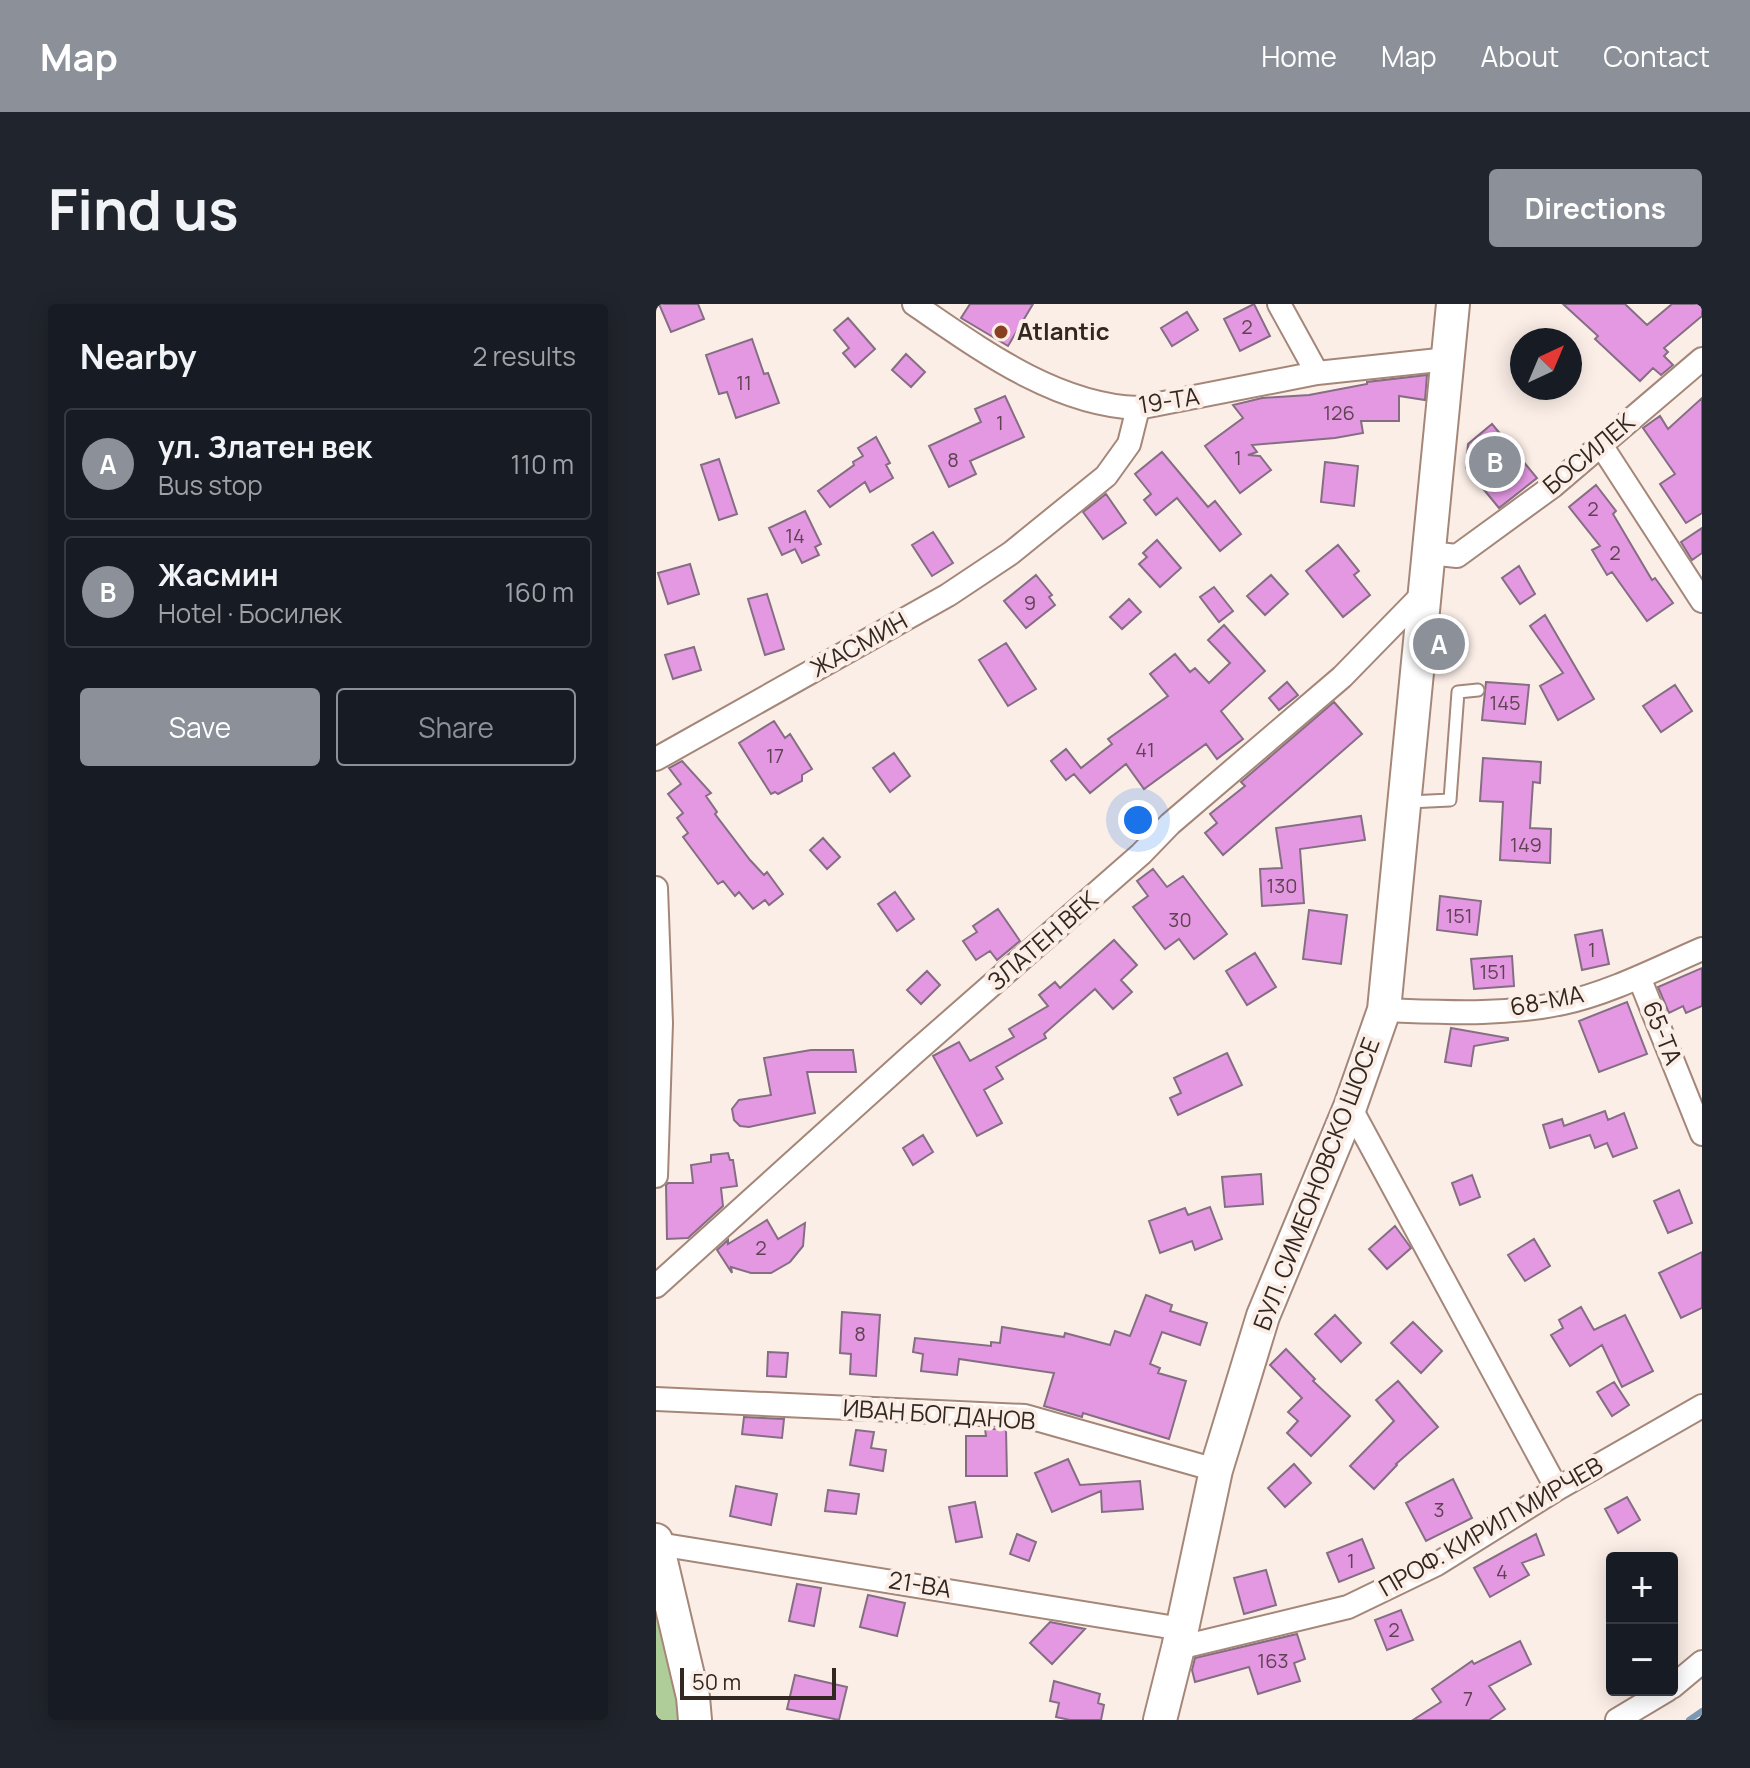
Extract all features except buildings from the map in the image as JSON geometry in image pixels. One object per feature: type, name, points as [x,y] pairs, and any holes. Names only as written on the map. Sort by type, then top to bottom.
[{"type":"street","name":"19-ТА","points":[[914,304],[989,355],[1059,389],[1111,407],[1138,408],[1317,373],[1448,359]]},
{"type":"street","points":[[1279,304],[1317,373]]},
{"type":"street","name":"БУЛ. СИМЕОНОВСКО ШОСЕ","points":[[1160,1720],[1216,1470],[1263,1316],[1350,1107],[1384,1010],[1453,304]]},
{"type":"street","name":"БОСИЛЕК","points":[[1429,553],[1457,556],[1553,486],[1702,359]]},
{"type":"street","name":"ЖАСМИН","points":[[656,759],[948,595],[1011,553],[1106,476],[1129,444],[1138,408]]},
{"type":"street","points":[[1601,445],[1702,601]]},
{"type":"street","name":"ЗЛАТЕН ВЕК","points":[[656,1286],[1141,854],[1170,824],[1342,677],[1425,592]]},
{"type":"street","points":[[656,888],[661,1023],[656,1176]]},
{"type":"street","name":"68-МА","points":[[1384,1010],[1470,1013],[1563,1003],[1639,977],[1702,949]]},
{"type":"street","name":"65-ТА","points":[[1639,977],[1702,1134]]},
{"type":"street","points":[[1350,1107],[1557,1489]]},
{"type":"street","name":"ИВАН БОГДАНОВ","points":[[656,1399],[1025,1416],[1216,1470]]},
{"type":"street","name":"ПРОФ. КИРИЛ МИРЧЕВ","points":[[1180,1638],[1348,1607],[1437,1564],[1557,1489],[1702,1406]]},
{"type":"street","points":[[657,1542],[693,1697],[695,1720]]},
{"type":"street","name":"21-ВА","points":[[657,1542],[1180,1638]]},
{"type":"street","points":[[1678,1682],[1702,1662]]},
{"type":"street","points":[[1617,1720],[1657,1696]]},
{"type":"lane","points":[[1404,803],[1450,800],[1458,692],[1478,690]]},
{"type":"green space","points":[[656,1540],[695,1720],[656,1720]]},
{"type":"waterway","points":[[1689,1720],[1702,1711]]},
{"type":"place","name":"Atlantic","points":[[1001,332]]},
{"type":"place","name":"Жасмин","points":[[1495,462]]},
{"type":"place","name":"ул. Златен век","points":[[1439,644]]}]
